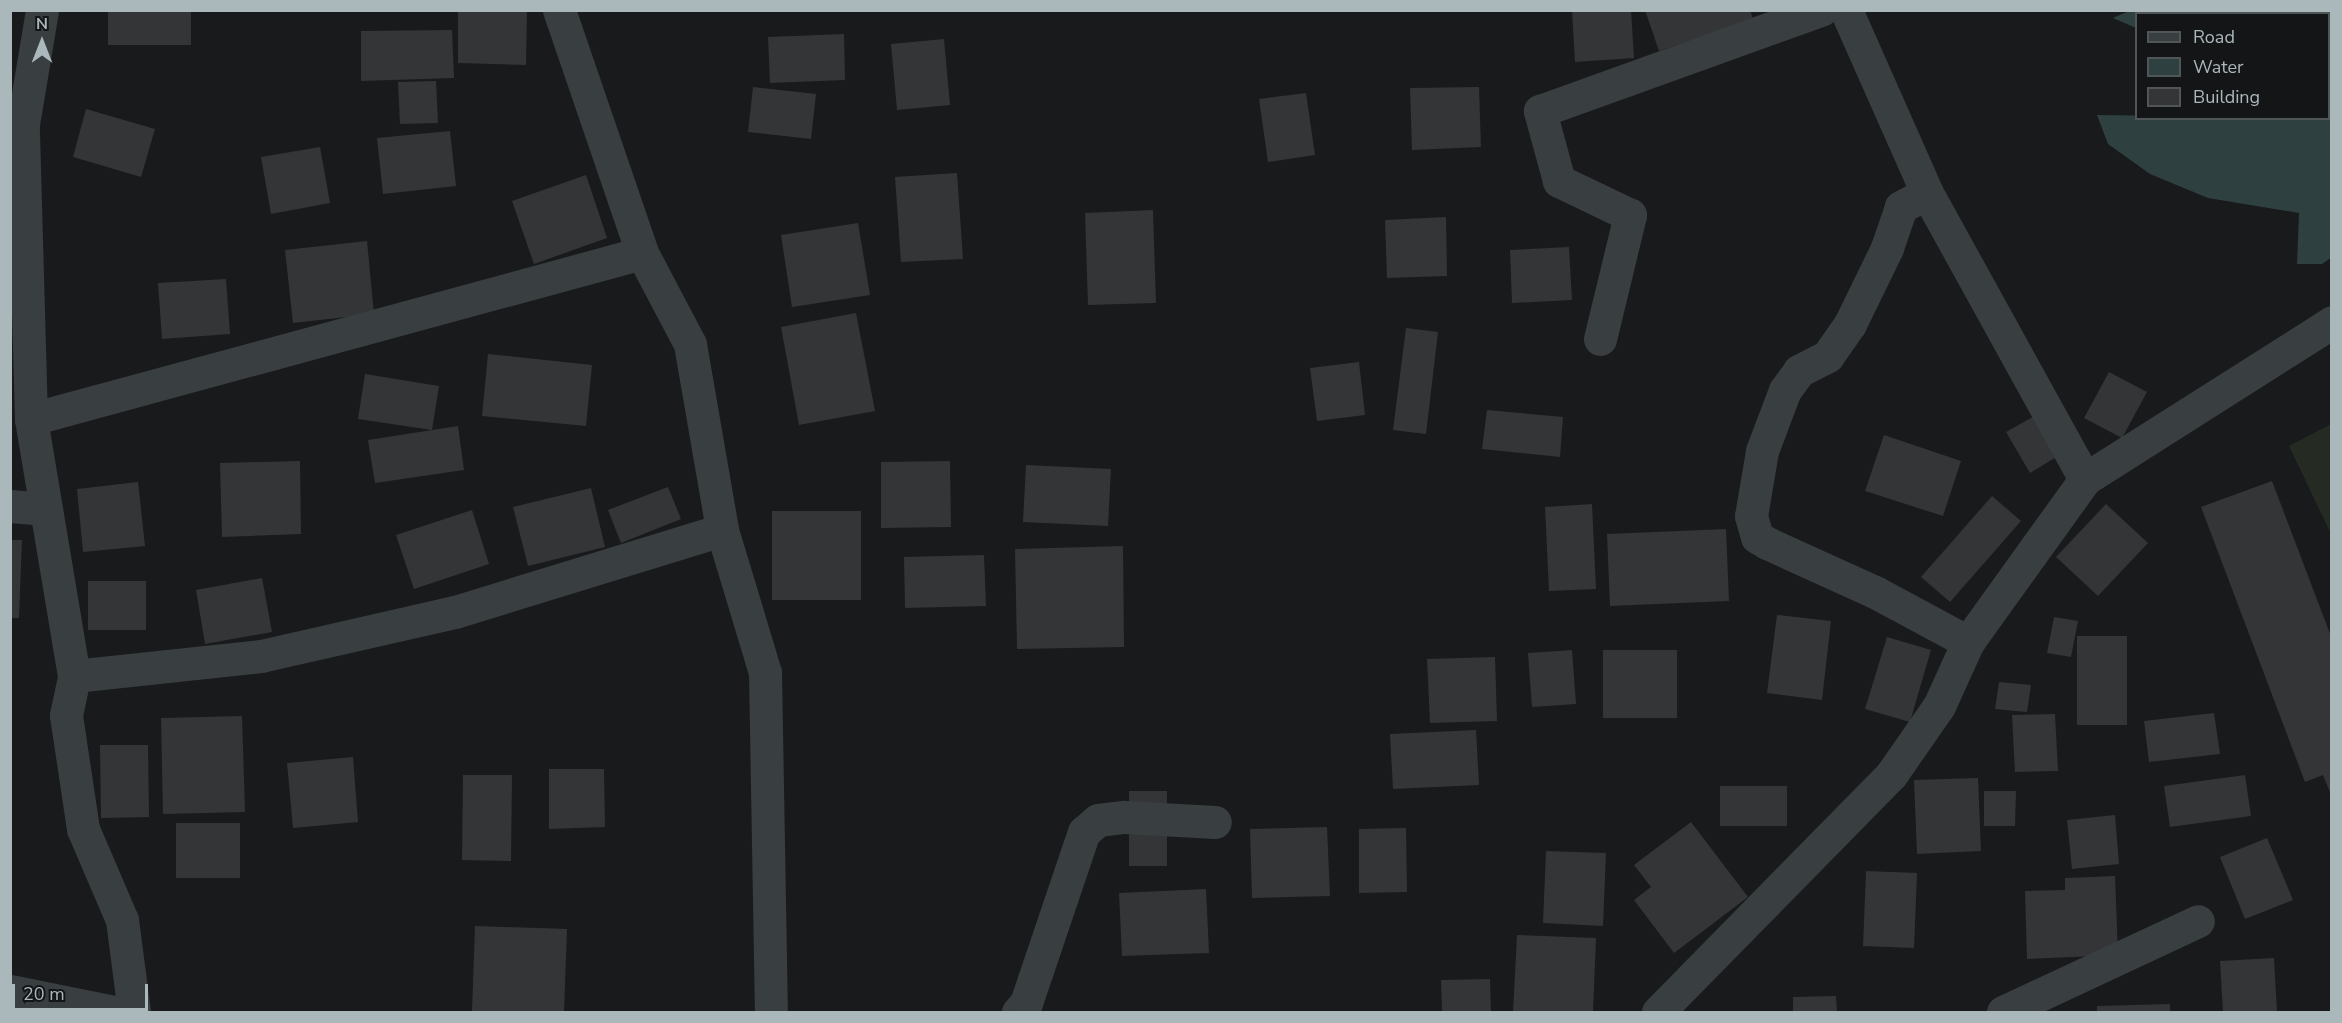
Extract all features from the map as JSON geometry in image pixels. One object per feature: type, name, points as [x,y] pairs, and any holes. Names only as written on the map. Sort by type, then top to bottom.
[{"type":"street","points":[[42,10],[23,124],[31,419],[74,675],[66,715],[82,830],[122,920],[134,1012]]},
{"type":"street","points":[[560,10],[642,253],[690,344],[722,530],[765,672],[771,1012]]},
{"type":"street","points":[[1600,339],[1630,215],[1559,181],[1540,111],[1821,10]]},
{"type":"street","points":[[1846,10],[1927,193],[2085,480]]},
{"type":"street","points":[[1927,193],[1901,207],[1887,248],[1850,324],[1833,348],[1827,356],[1799,370],[1785,390],[1760,462],[1751,516],[1757,537],[1767,543],[1875,592],[1968,642]]},
{"type":"street","points":[[31,419],[642,253]]},
{"type":"street","points":[[1666,1009],[1891,775],[1939,706],[1968,642],[2085,480],[2331,322]]},
{"type":"street","points":[[10,506],[46,509]]},
{"type":"street","points":[[74,675],[261,656],[455,612],[722,530]]},
{"type":"street","points":[[1018,1012],[1026,1003],[1084,832],[1098,820],[1124,818],[1215,822]]},
{"type":"street","points":[[2003,1012],[2198,921]]},
{"type":"street","points":[[10,991],[114,1012]]},
{"type":"shaded area","points":[[2331,424],[2331,534],[2289,446]]},
{"type":"water","points":[[2129,11],[2331,11],[2332,257],[2322,264],[2297,264],[2299,213],[2208,198],[2150,174],[2108,144],[2097,115],[2135,115],[2135,120],[2330,120],[2330,12],[2135,12],[2135,28],[2113,18]]},
{"type":"building","points":[[108,10],[191,10],[191,45],[108,45]]},
{"type":"building","points":[[458,10],[527,10],[526,65],[458,63]]},
{"type":"building","points":[[1572,10],[1631,10],[1634,58],[1575,62]]},
{"type":"building","points":[[1645,10],[1750,10],[1753,19],[1659,51]]},
{"type":"building","points":[[452,30],[454,78],[361,81],[361,31]]},
{"type":"building","points":[[844,34],[845,80],[770,83],[768,37]]},
{"type":"building","points":[[944,39],[950,105],[897,110],[891,44]]},
{"type":"building","points":[[436,81],[438,123],[400,124],[398,82]]},
{"type":"building","points":[[753,87],[816,94],[811,139],[748,132]]},
{"type":"building","points":[[1479,87],[1481,147],[1412,150],[1410,88]]},
{"type":"building","points":[[1306,93],[1315,155],[1268,162],[1259,99]]},
{"type":"building","points":[[86,109],[155,129],[141,177],[73,157]]},
{"type":"building","points":[[450,131],[456,186],[383,194],[377,138]]},
{"type":"building","points":[[320,147],[330,203],[271,214],[261,157]]},
{"type":"building","points":[[957,173],[963,259],[901,262],[895,177]]},
{"type":"building","points":[[586,175],[607,238],[534,264],[512,201]]},
{"type":"building","points":[[1153,210],[1156,303],[1088,305],[1085,213]]},
{"type":"building","points":[[1446,217],[1447,276],[1387,278],[1385,220]]},
{"type":"building","points":[[858,223],[870,295],[792,307],[781,235]]},
{"type":"building","points":[[367,241],[374,314],[293,323],[285,250]]},
{"type":"building","points":[[1569,247],[1572,300],[1512,303],[1510,250]]},
{"type":"building","points":[[226,279],[230,334],[162,339],[158,283]]},
{"type":"building","points":[[856,313],[875,411],[799,425],[781,327]]},
{"type":"building","points":[[1406,328],[1438,332],[1426,434],[1393,430]]},
{"type":"building","points":[[488,354],[592,365],[586,426],[482,416]]},
{"type":"building","points":[[1359,362],[1365,415],[1317,421],[1310,368]]},
{"type":"building","points":[[2109,372],[2147,392],[2122,438],[2084,418]]},
{"type":"building","points":[[365,374],[439,386],[432,430],[358,419]]},
{"type":"building","points":[[1487,410],[1563,417],[1560,457],[1482,449]]},
{"type":"building","points":[[2040,413],[2063,453],[2030,473],[2006,432]]},
{"type":"building","points":[[458,426],[464,470],[375,483],[368,440]]},
{"type":"building","points":[[1884,435],[1961,461],[1943,516],[1865,491]]},
{"type":"building","points":[[300,461],[301,534],[222,537],[220,463]]},
{"type":"building","points":[[950,461],[951,527],[881,528],[881,462]]},
{"type":"building","points":[[1026,465],[1111,469],[1108,526],[1023,522]]},
{"type":"building","points":[[2272,481],[2332,639],[2332,797],[2323,775],[2305,782],[2201,507]]},
{"type":"building","points":[[138,482],[145,546],[83,552],[77,489]]},
{"type":"building","points":[[668,487],[681,519],[621,543],[608,510]]},
{"type":"building","points":[[591,488],[605,547],[528,566],[513,507]]},
{"type":"building","points":[[1992,496],[2021,521],[1950,602],[1921,577]]},
{"type":"building","points":[[1592,504],[1596,589],[1549,591],[1545,507]]},
{"type":"building","points":[[2106,504],[2148,543],[2098,596],[2056,557]]},
{"type":"building","points":[[472,510],[489,564],[414,589],[396,535]]},
{"type":"building","points":[[772,511],[861,511],[861,600],[772,600]]},
{"type":"building","points":[[1726,529],[1729,601],[1610,606],[1607,534]]},
{"type":"building","points":[[10,540],[22,540],[19,618],[10,618]]},
{"type":"building","points":[[1123,546],[1124,647],[1017,649],[1015,549]]},
{"type":"building","points":[[984,555],[986,606],[905,608],[904,557]]},
{"type":"building","points":[[262,578],[272,632],[205,644],[196,590]]},
{"type":"building","points":[[88,581],[146,581],[146,630],[88,630]]},
{"type":"building","points":[[1777,615],[1831,621],[1822,700],[1767,693]]},
{"type":"building","points":[[2054,617],[2078,621],[2071,657],[2047,653]]},
{"type":"building","points":[[2077,636],[2127,636],[2127,725],[2077,725]]},
{"type":"building","points":[[1887,637],[1931,650],[1910,722],[1865,709]]},
{"type":"building","points":[[1572,650],[1576,704],[1532,707],[1528,653]]},
{"type":"building","points":[[1603,650],[1677,650],[1677,718],[1603,718]]},
{"type":"building","points":[[1495,657],[1497,721],[1430,723],[1427,659]]},
{"type":"building","points":[[1999,682],[2031,685],[2027,712],[1995,709]]},
{"type":"building","points":[[2214,713],[2220,754],[2149,762],[2144,721]]},
{"type":"building","points":[[2055,714],[2058,771],[2015,772],[2012,715]]},
{"type":"building","points":[[242,716],[245,812],[163,814],[161,718]]},
{"type":"building","points":[[1476,730],[1479,785],[1393,789],[1390,734]]},
{"type":"building","points":[[100,745],[148,745],[149,817],[101,818]]},
{"type":"building","points":[[353,757],[358,822],[293,828],[287,763]]},
{"type":"building","points":[[549,769],[604,769],[605,827],[549,829]]},
{"type":"building","points":[[463,775],[512,775],[511,861],[462,860]]},
{"type":"building","points":[[2245,775],[2251,816],[2170,827],[2164,786]]},
{"type":"building","points":[[1978,778],[1981,851],[1917,854],[1914,780]]},
{"type":"building","points":[[1720,786],[1787,786],[1787,826],[1720,826]]},
{"type":"building","points":[[1129,791],[1167,791],[1167,866],[1129,866]]},
{"type":"building","points":[[1984,791],[2016,791],[2015,826],[1984,826]]},
{"type":"building","points":[[2115,815],[2119,864],[2072,869],[2067,820]]},
{"type":"building","points":[[1691,822],[1748,897],[1674,953],[1634,900],[1651,887],[1634,865]]},
{"type":"building","points":[[176,823],[240,823],[240,878],[176,878]]},
{"type":"building","points":[[1327,827],[1330,896],[1252,898],[1250,829]]},
{"type":"building","points":[[1406,828],[1407,892],[1359,893],[1359,829]]},
{"type":"building","points":[[2267,838],[2293,900],[2245,919],[2220,857]]},
{"type":"building","points":[[1546,851],[1606,853],[1603,926],[1543,923]]},
{"type":"building","points":[[1866,871],[1917,873],[1914,948],[1863,946]]},
{"type":"building","points":[[2115,876],[2118,955],[2027,959],[2025,891],[2065,890],[2065,878]]},
{"type":"building","points":[[1206,889],[1209,953],[1122,956],[1119,893]]},
{"type":"building","points":[[475,926],[567,929],[564,1012],[472,1012]]},
{"type":"building","points":[[1517,935],[1596,938],[1593,1012],[1513,1012]]},
{"type":"building","points":[[2274,958],[2277,1012],[2223,1012],[2220,961]]},
{"type":"building","points":[[1490,979],[1491,1012],[1442,1012],[1441,980]]},
{"type":"building","points":[[1836,996],[1837,1012],[1793,1012],[1793,997]]},
{"type":"building","points":[[2170,1004],[2170,1012],[2097,1012],[2097,1006]]}]
